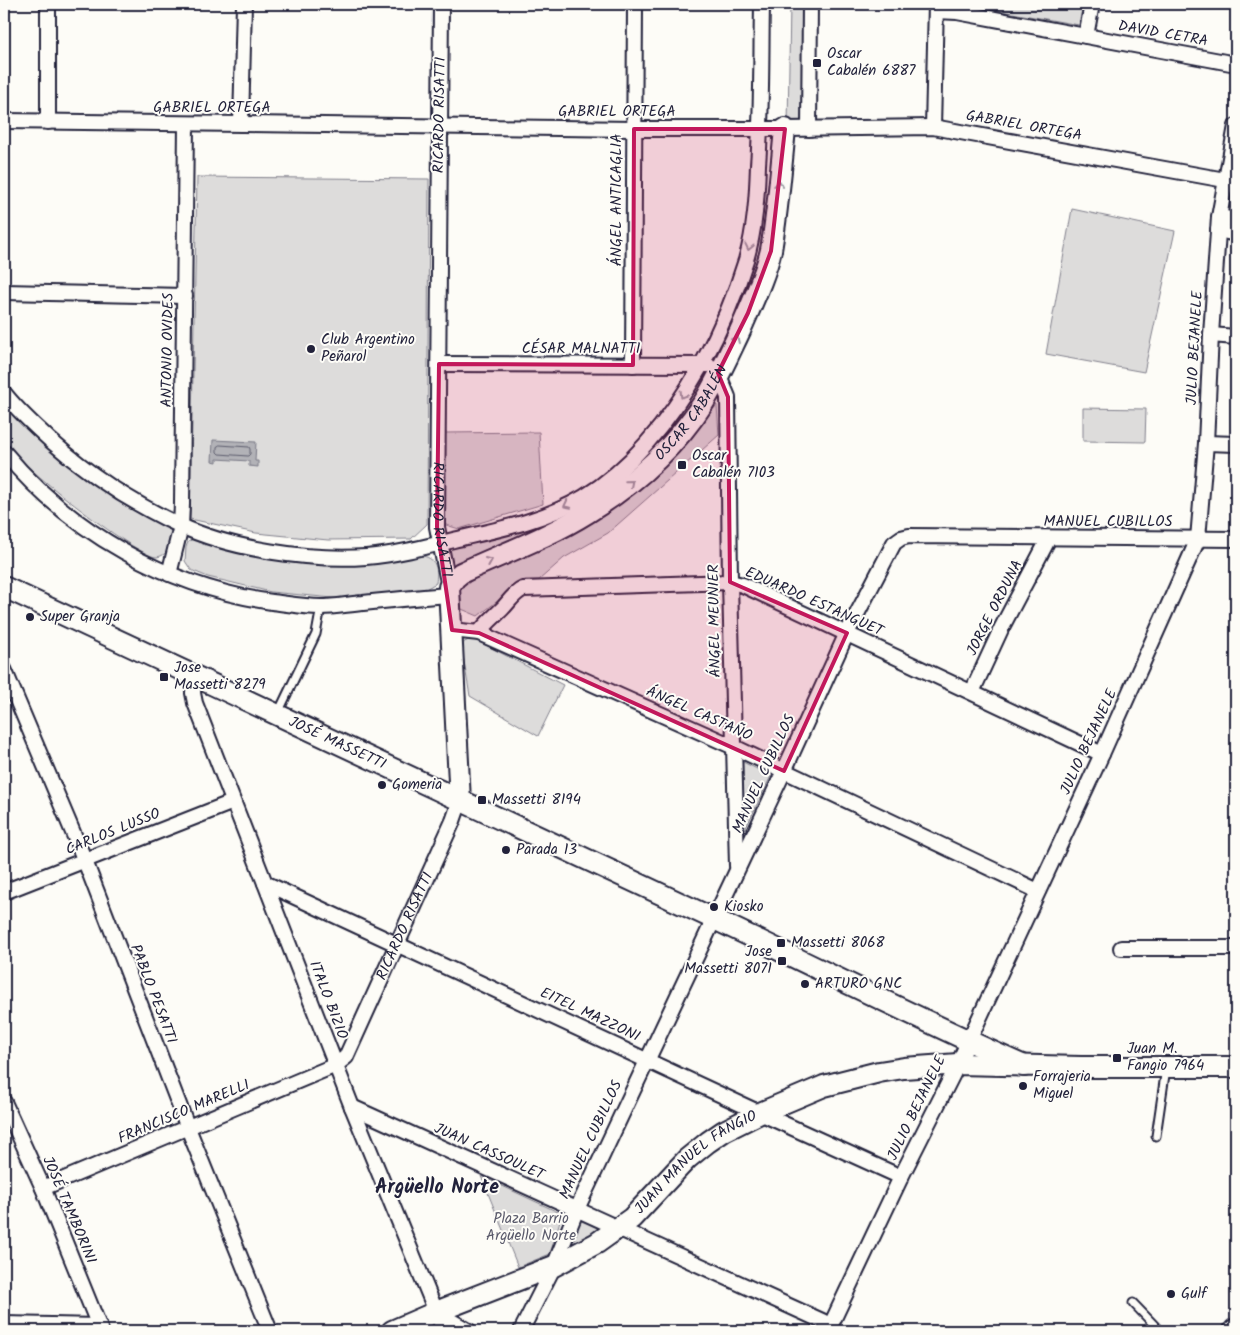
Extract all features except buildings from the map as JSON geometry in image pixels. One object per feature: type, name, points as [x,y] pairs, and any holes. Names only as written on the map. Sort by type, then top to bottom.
[{"type":"main road","name":"OSCAR CABALÉN","points":[[449,591],[455,578],[461,574],[558,530],[588,513],[621,490],[650,466],[679,435],[704,401],[714,368],[748,313],[771,251],[785,129]]},
{"type":"main road","name":"JOSÉ MASSETTI","points":[[4,587],[194,678],[714,919],[967,1041]]},
{"type":"main road","name":"RICARDO RISATTI","points":[[449,591],[460,801]]},
{"type":"main road","name":"JUAN MANUEL FANGIO","points":[[967,1041],[1024,1066]]},
{"type":"main road","name":"JUAN MANUEL FANGIO","points":[[392,1331],[554,1266],[597,1243],[632,1218],[699,1148],[724,1131],[800,1096],[845,1080],[904,1068],[958,1064],[1166,1068],[1236,1067]]},
{"type":"street","points":[[48,4],[48,122]]},
{"type":"street","points":[[241,124],[244,4]]},
{"type":"street","name":"RICARDO RISATTI","points":[[441,4],[437,527],[449,591]]},
{"type":"street","name":"ÁNGEL ANTICAGLIA","points":[[633,365],[635,4]]},
{"type":"street","points":[[4,393],[38,429],[86,471],[131,500],[181,526],[241,545],[272,552],[366,557],[405,551],[535,520],[584,496],[605,482],[632,458],[657,432],[680,400],[714,368],[719,330],[746,258],[756,204],[760,129],[762,4]]},
{"type":"street","points":[[809,129],[810,4]]},
{"type":"street","points":[[1086,36],[1092,4]]},
{"type":"street","points":[[933,127],[936,7]]},
{"type":"street","name":"DAVID CETRA","points":[[936,7],[1236,64]]},
{"type":"street","name":"GABRIEL ORTEGA","points":[[4,121],[634,129],[933,127],[1226,180]]},
{"type":"street","name":"ANTONIO OVIDES","points":[[169,574],[181,526],[186,124]]},
{"type":"street","name":"JULIO BEJANELE","points":[[830,1328],[958,1064],[967,1041],[1102,754],[1198,539],[1206,443],[1218,224],[1236,126]]},
{"type":"street","points":[[1218,224],[1236,220]]},
{"type":"street","points":[[1218,224],[1236,234]]},
{"type":"street","points":[[4,292],[185,296]]},
{"type":"street","points":[[1211,335],[1236,337]]},
{"type":"street","name":"CÉSAR MALNATTI","points":[[438,364],[633,365],[714,368]]},
{"type":"street","name":"ÁNGEL MEUNIER","points":[[714,368],[728,397],[730,582],[737,870]]},
{"type":"street","points":[[1206,443],[1236,444]]},
{"type":"street","points":[[4,452],[36,487],[62,510],[107,542],[144,563],[210,588],[243,597],[320,607],[449,591]]},
{"type":"street","name":"MANUEL CUBILLOS","points":[[521,1331],[554,1266],[577,1209],[784,771],[847,633],[894,543],[901,538],[909,536],[1236,539]]},
{"type":"street","name":"JORGE ORDUNA","points":[[972,692],[1002,627],[1049,538]]},
{"type":"street","name":"EDUARDO ESTANGUET","points":[[479,633],[486,623],[517,592],[523,589],[730,582],[742,585],[847,633],[1102,754]]},
{"type":"street","name":"ÁNGEL CASTAÑO","points":[[452,630],[479,633],[734,747],[1038,891]]},
{"type":"street","name":"PABLO PESATTI","points":[[4,669],[85,861],[188,1128],[270,1331]]},
{"type":"street","name":"ITALO BIZIO","points":[[194,678],[193,693],[195,703],[352,1107],[444,1331]]},
{"type":"street","name":"RICARDO RISATTI","points":[[336,1066],[346,1057],[453,821],[460,801]]},
{"type":"street","name":"CARLOS LUSSO","points":[[4,892],[233,802]]},
{"type":"street","name":"EITEL MAZZONI","points":[[265,883],[902,1177]]},
{"type":"street","points":[[1121,948],[1236,948]]},
{"type":"street","name":"FRANCISCO MARELLI","points":[[43,1188],[336,1066]]},
{"type":"street","name":"JOSÉ TAMBORINI","points":[[4,1102],[43,1188],[100,1328]]},
{"type":"street","name":"JUAN CASSOULET","points":[[352,1107],[577,1209],[830,1328]]},
{"type":"street","points":[[436,1312],[469,1331]]},
{"type":"street","points":[[4,1324],[100,1328]]},
{"type":"lane","points":[[277,716],[316,634],[320,607]]},
{"type":"lane","points":[[1156,1136],[1166,1068]]},
{"type":"lane","points":[[1133,1303],[1160,1331]]},
{"type":"highlighted area","points":[[634,129],[785,129],[771,251],[748,313],[718,373],[728,397],[730,582],[847,633],[784,771],[479,633],[452,630],[437,527],[439,364],[633,365]]},
{"type":"green space","points":[[790,4],[807,4],[805,125],[788,126]]},
{"type":"green space","points":[[962,4],[1083,4],[1079,25]]},
{"type":"green space","name":"Club Argentino Peñarol","points":[[197,177],[429,179],[427,524],[411,539],[328,540],[256,533],[190,519]]},
{"type":"green space","points":[[1072,209],[1175,231],[1144,372],[1046,354]]},
{"type":"green space","points":[[4,402],[50,448],[87,479],[111,495],[166,525],[171,530],[172,536],[171,546],[167,552],[162,556],[156,557],[144,553],[101,525],[27,466],[4,440]]},
{"type":"green space","points":[[717,405],[719,435],[608,533],[564,558],[539,580],[525,580],[478,616],[457,607],[459,591],[476,577],[671,457]]},
{"type":"green space","points":[[1083,408],[1146,409],[1145,442],[1083,441]]},
{"type":"green space","points":[[539,432],[543,504],[459,529],[443,524],[444,433]]},
{"type":"green space","points":[[637,454],[642,459],[602,492],[572,512],[449,573],[450,548],[568,508]]},
{"type":"green space","points":[[196,537],[232,546],[423,556],[428,557],[436,566],[436,583],[424,590],[343,599],[271,592],[208,577],[191,570],[185,561],[186,547],[188,542]]},
{"type":"green space","points":[[472,638],[563,685],[538,736],[470,696],[461,644]]},
{"type":"green space","points":[[739,760],[771,776],[739,842]]},
{"type":"green space","name":"Plaza Barrio Argüello Norte","points":[[481,1176],[562,1214],[550,1254],[518,1267]]},
{"type":"green space","points":[[577,1219],[601,1227],[562,1255]]},
{"type":"water","points":[[213,440],[256,442],[255,461],[258,461],[258,467],[249,466],[249,461],[217,459],[217,462],[212,461]]},
{"type":"place","name":"Oscar Cabalén 6887","points":[[817,63]]},
{"type":"place","name":"Club Argentino Peñarol","points":[[311,349]]},
{"type":"place","name":"Oscar Cabalén 7103","points":[[682,465]]},
{"type":"place","name":"Super Granja","points":[[30,617]]},
{"type":"place","name":"Jose Massetti 8279","points":[[164,677]]},
{"type":"place","name":"Gomeria","points":[[382,785]]},
{"type":"place","name":"Massetti 8194","points":[[482,800]]},
{"type":"place","name":"Parada 13","points":[[506,850]]},
{"type":"place","name":"Kiosko","points":[[714,907]]},
{"type":"place","name":"Massetti 8068","points":[[781,943]]},
{"type":"place","name":"Jose Massetti 8071","points":[[782,961]]},
{"type":"place","name":"ARTURO GNC","points":[[805,984]]},
{"type":"place","name":"Juan M. Fangio 7964","points":[[1117,1058]]},
{"type":"place","name":"Forrajeria Miguel","points":[[1023,1086]]},
{"type":"place","name":"Gulf","points":[[1171,1294]]},
{"type":"district","name":"Argüello Norte","points":[[437,1188]]}]
